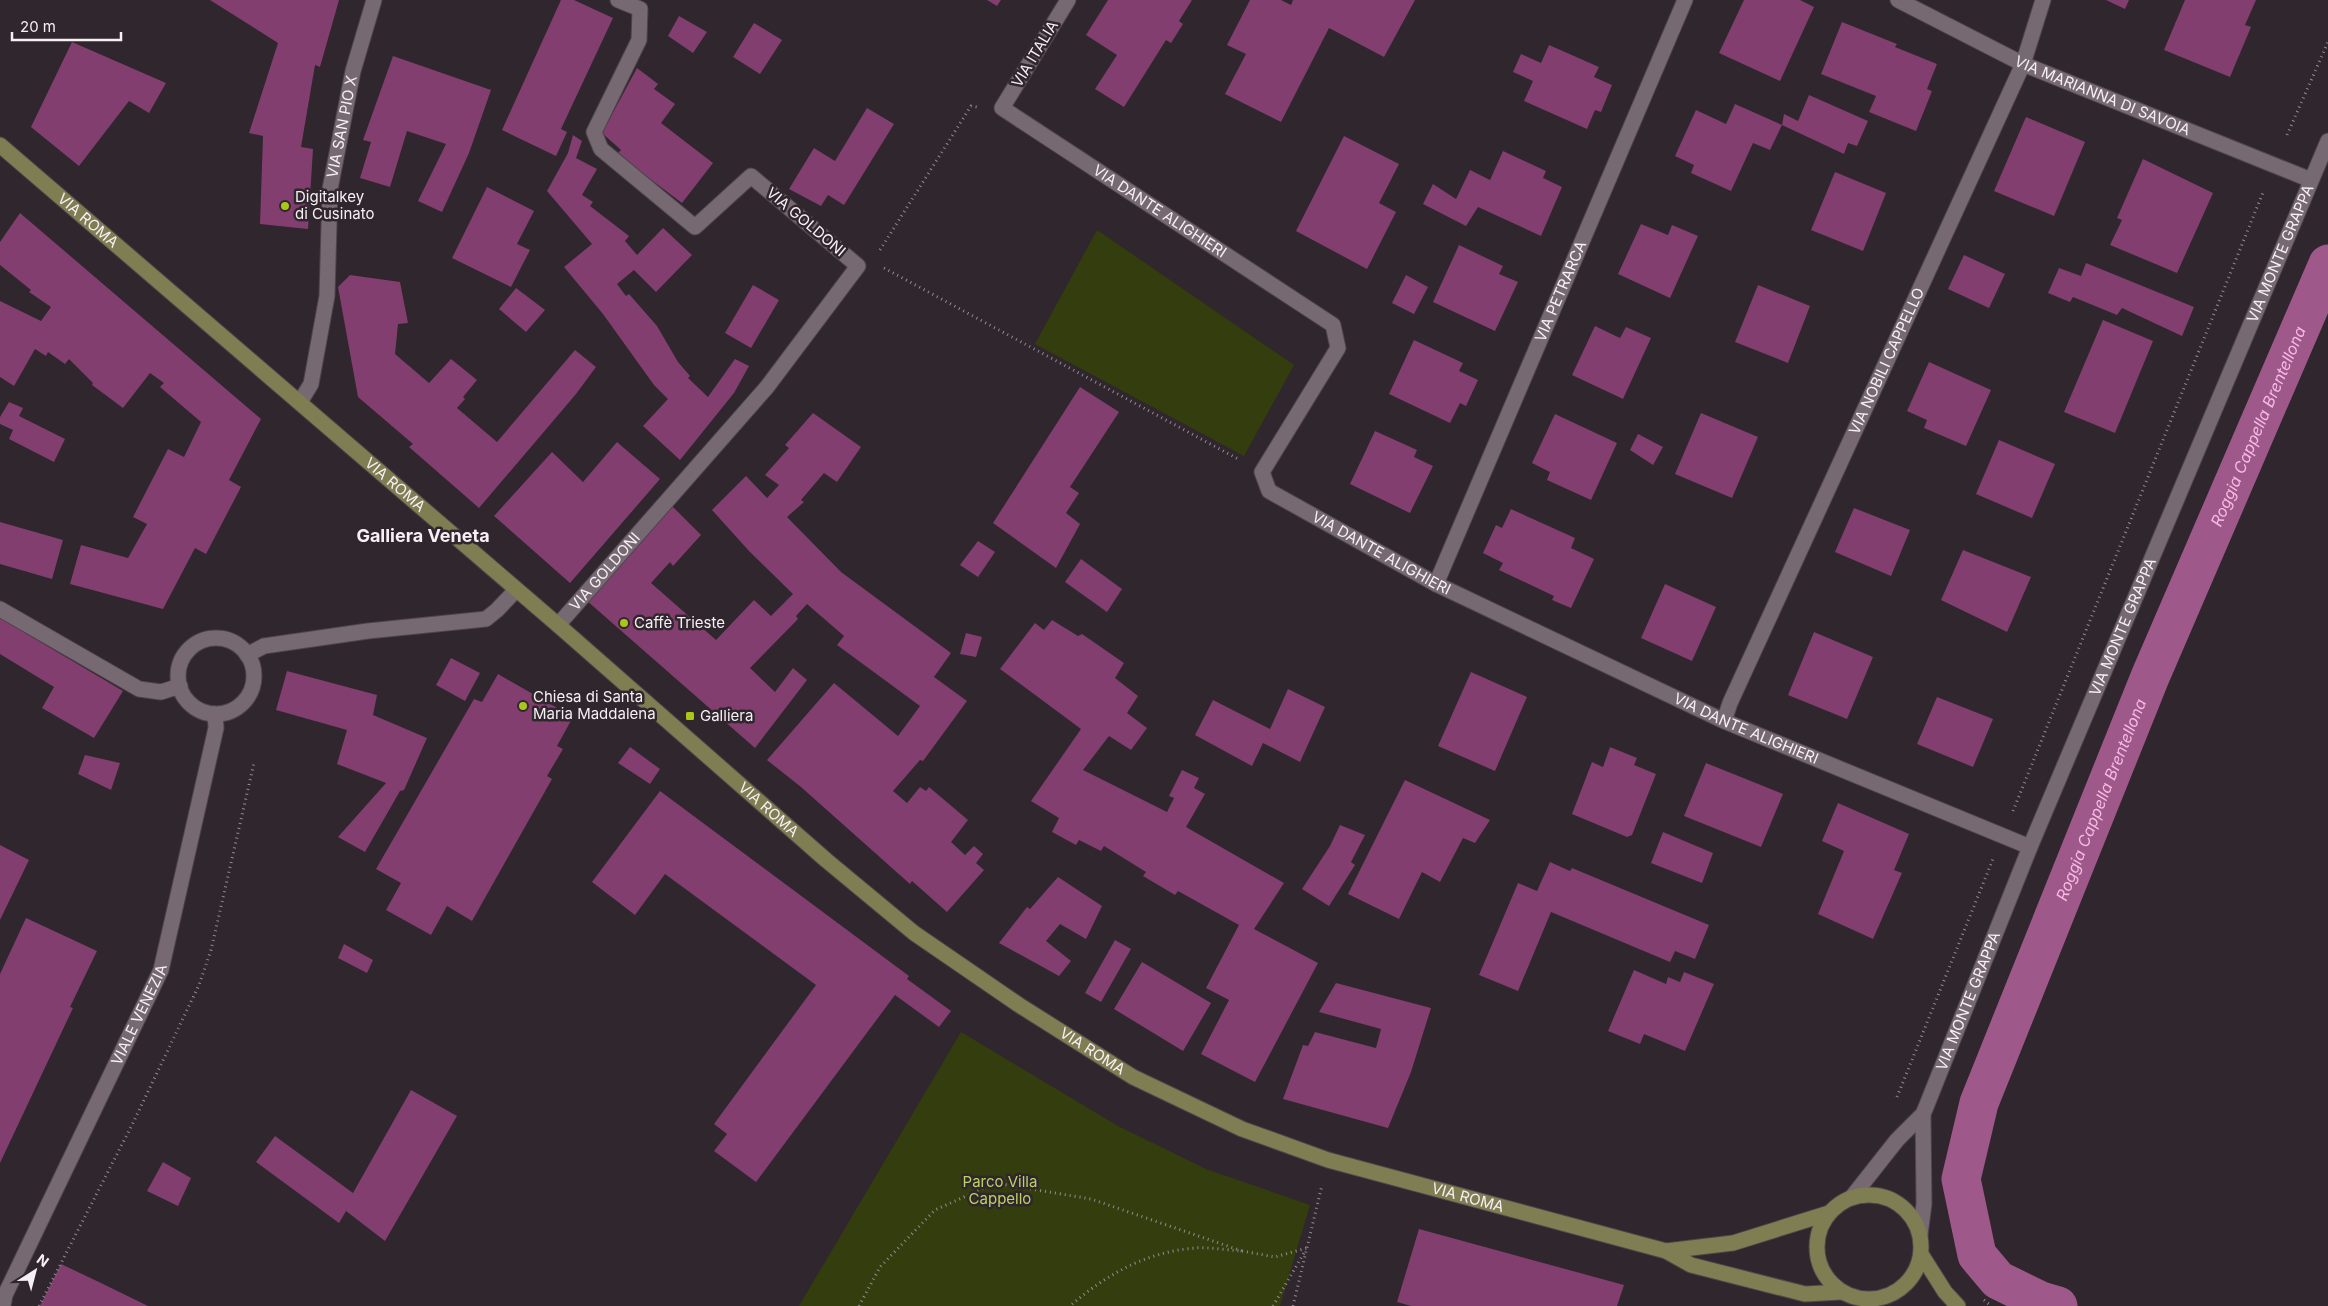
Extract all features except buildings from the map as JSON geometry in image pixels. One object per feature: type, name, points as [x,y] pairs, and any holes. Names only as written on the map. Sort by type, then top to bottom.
[{"type":"main road","name":"VIA ROMA","points":[[0,145],[558,625],[826,860],[914,933],[1019,1005],[1133,1077],[1242,1129],[1328,1160],[1666,1251],[1691,1265],[1805,1294],[1842,1292]]},
{"type":"main road","name":"VIA ROMA","points":[[1666,1251],[1733,1243],[1828,1214],[1852,1197],[1870,1195],[1886,1198],[1901,1206],[1912,1218],[1920,1235],[1921,1254],[1915,1272],[1904,1287],[1873,1303],[1842,1292],[1825,1276],[1817,1256],[1818,1234],[1828,1214]]},
{"type":"main road","name":"VIA ROMA","points":[[1921,1254],[1945,1292],[1958,1306]]},
{"type":"street","name":"VIA SAN PIO X","points":[[300,402],[311,384],[327,296],[330,189],[353,71],[374,0]]},
{"type":"street","name":"VIA GOLDONI","points":[[558,625],[767,387],[858,266],[751,176],[695,227],[601,149],[594,132],[640,40],[640,9],[618,0]]},
{"type":"street","name":"VIA ITALIA","points":[[1002,108],[1068,0]]},
{"type":"street","name":"VIA PETRARCA","points":[[1436,584],[1685,0]]},
{"type":"street","name":"VIA MARIANNA DI SAVOIA","points":[[1898,0],[2023,64],[2311,180]]},
{"type":"street","name":"VIA NOBILI CAPPELLO","points":[[1724,721],[1730,703],[2023,64],[2043,0]]},
{"type":"street","name":"VIA DANTE ALIGHIERI","points":[[1002,108],[1334,325],[1338,348],[1262,472],[1270,491],[1436,584],[1724,721],[2030,847]]},
{"type":"street","name":"VIA MONTE GRAPPA","points":[[1920,1235],[1924,1204],[1923,1114],[2030,847],[2328,141]]},
{"type":"street","points":[[247,655],[264,646],[368,631],[486,619],[516,590]]},
{"type":"street","points":[[0,609],[139,688],[161,692],[180,686]]},
{"type":"street","points":[[209,639],[226,640],[242,648],[247,655],[252,664],[254,674],[250,694],[235,709],[215,714],[193,706],[185,697],[180,686],[179,669],[182,660],[200,642],[209,639]]},
{"type":"street","name":"VIALE VENEZIA","points":[[3,1302],[162,970],[216,728],[215,714]]},
{"type":"street","name":"VIA MONTE GRAPPA","points":[[1852,1197],[1897,1140],[1923,1114]]},
{"type":"path","points":[[2288,135],[2328,42]]},
{"type":"path","points":[[858,266],[873,262],[971,106],[1002,108]]},
{"type":"path","points":[[2011,816],[2264,190]]},
{"type":"path","points":[[873,262],[1262,472]]},
{"type":"path","points":[[40,1306],[146,1098],[200,985],[211,950],[254,763]]},
{"type":"path","points":[[1897,1097],[1995,855]]},
{"type":"path","points":[[1293,1306],[1328,1160]]},
{"type":"path","points":[[859,1306],[880,1267],[935,1210],[995,1183],[1091,1199],[1242,1251]]},
{"type":"path","points":[[1070,1306],[1093,1287],[1142,1259],[1196,1248],[1242,1251],[1275,1257],[1307,1248]]},
{"type":"path","points":[[1273,1306],[1307,1248]]},
{"type":"path","points":[[1978,1294],[1991,1306]]},
{"type":"green space","points":[[1097,230],[1294,365],[1244,456],[1035,344]]},
{"type":"green space","name":"Parco Villa Cappello","points":[[961,1032],[1118,1126],[1206,1169],[1310,1205],[1280,1306],[799,1306]]},
{"type":"waterway","name":"Roggia Cappella Brentellona","points":[[2058,1306],[2041,1301],[1998,1280],[1977,1255],[1961,1179],[1979,1103],[2150,677],[2328,264]]},
{"type":"place","name":"Digitalkey di Cusinato","points":[[285,206]]},
{"type":"place","name":"Caffè Trieste","points":[[624,623]]},
{"type":"place","name":"Chiesa di Santa Maria Maddalena","points":[[523,706]]},
{"type":"place","name":"Galliera","points":[[690,716]]},
{"type":"district","name":"Galliera Veneta","points":[[423,536]]}]
